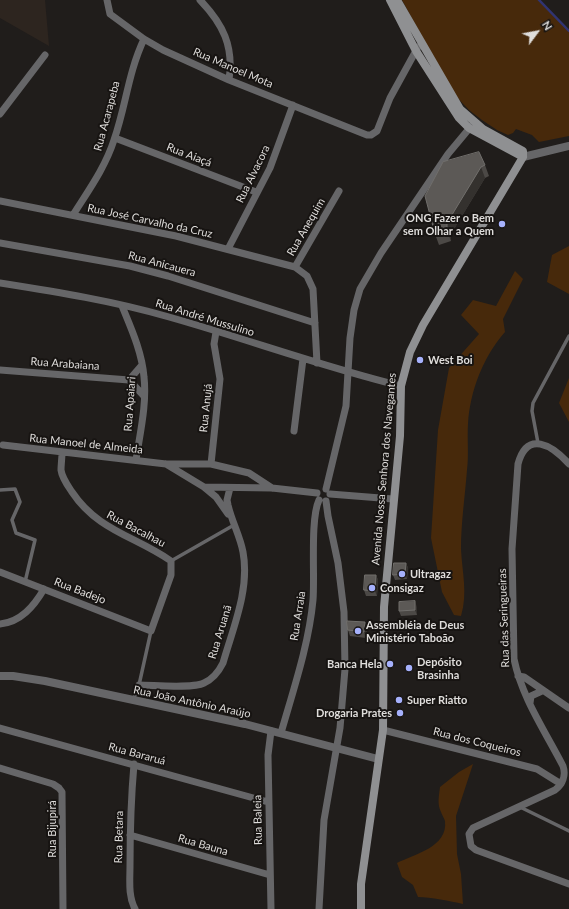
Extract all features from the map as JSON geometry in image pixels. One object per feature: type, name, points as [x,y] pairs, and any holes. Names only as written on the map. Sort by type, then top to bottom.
[{"type":"main road","points":[[390,0],[418,47],[471,125],[525,154]]},
{"type":"main road","points":[[397,0],[418,47]]},
{"type":"main road","name":"Avenida Nossa Senhora dos Navegantes","points":[[361,909],[361,884],[383,730],[384,607],[400,436],[401,386],[410,352],[423,325],[525,154]]},
{"type":"street","name":"Rua Manoel Mota","points":[[107,0],[110,14],[144,39],[229,80],[367,135],[377,131],[390,98],[418,47]]},
{"type":"street","points":[[200,0],[220,24],[228,42],[231,57],[229,80]]},
{"type":"street","name":"Rua Acarapeba","points":[[73,216],[102,170],[115,138],[127,86],[136,56],[144,39]]},
{"type":"street","points":[[0,114],[45,55]]},
{"type":"street","name":"Rua Alvacora","points":[[228,249],[256,192],[270,168],[293,105]]},
{"type":"street","name":"Rua Arraia","points":[[281,733],[308,630],[313,600],[316,520],[341,433],[346,406],[350,338],[354,310],[360,289],[381,253],[448,154],[471,125]]},
{"type":"street","name":"Rua Aiaçá","points":[[115,138],[256,192]]},
{"type":"street","points":[[525,154],[569,146]]},
{"type":"street","name":"Rua Anequim","points":[[317,363],[311,282],[307,276],[295,267],[339,191]]},
{"type":"street","name":"Rua José Carvalho da Cruz","points":[[0,200],[176,236],[295,267]]},
{"type":"street","name":"Rua Anicauera","points":[[0,244],[123,265],[168,276],[315,323]]},
{"type":"street","name":"Rua André Mussulino","points":[[0,283],[83,296],[168,317],[349,373],[401,386]]},
{"type":"street","name":"Rua Apaiari","points":[[122,306],[135,338],[142,365],[144,396],[136,460]]},
{"type":"street","name":"Rua Anujá","points":[[211,464],[220,379],[214,344],[216,332]]},
{"type":"street","points":[[294,431],[303,359]]},
{"type":"street","points":[[142,365],[129,380],[144,396]]},
{"type":"street","name":"Rua Arabaiana","points":[[0,370],[129,380]]},
{"type":"street","points":[[538,443],[548,446],[554,450],[569,464]]},
{"type":"street","name":"Rua das Seringueiras","points":[[538,443],[528,446],[521,453],[518,464],[512,549],[514,659],[518,676],[530,703],[563,766],[565,773],[561,784]]},
{"type":"street","name":"Rua Manoel de Almeida","points":[[3,446],[166,464],[211,464],[249,473],[272,488]]},
{"type":"street","name":"Rua Bacalhau","points":[[62,452],[61,471],[68,486],[78,501],[94,518],[121,534],[153,549],[171,562],[171,575],[152,631]]},
{"type":"street","name":"Rua Manoel de Almeida","points":[[166,464],[204,487],[272,488],[324,495],[393,499]]},
{"type":"street","name":"Rua Aruanã","points":[[204,487],[216,497],[231,517]]},
{"type":"street","name":"Rua Aruanã","points":[[139,685],[198,685],[205,683],[219,671],[223,663],[242,595],[243,554],[227,500],[230,488]]},
{"type":"street","points":[[319,909],[324,820],[336,748],[344,676],[344,612],[338,563],[324,495]]},
{"type":"street","name":"Rua Badejo","points":[[0,572],[152,631]]},
{"type":"street","points":[[0,624],[7,623],[18,618],[29,610],[44,589]]},
{"type":"street","name":"Rua João Antônio Araújo","points":[[0,676],[13,676],[45,681],[133,700],[281,733],[378,759]]},
{"type":"street","points":[[518,676],[524,677],[542,691],[569,708]]},
{"type":"street","points":[[530,703],[531,696],[542,691]]},
{"type":"street","name":"Rua Bararuá","points":[[0,728],[268,802]]},
{"type":"street","name":"Rua dos Coqueiros","points":[[383,730],[537,769],[561,784]]},
{"type":"street","name":"Rua Baleia","points":[[271,731],[268,754],[271,909]]},
{"type":"street","name":"Rua Betara","points":[[134,764],[130,835],[130,889],[131,903],[135,909]]},
{"type":"street","name":"Rua Bijupirá","points":[[0,768],[53,784],[60,788],[62,792],[63,909]]},
{"type":"street","points":[[561,784],[555,790],[473,828],[469,834],[472,846],[484,853],[569,884]]},
{"type":"street","name":"Rua Bauna","points":[[130,835],[270,875]]},
{"type":"lane","points":[[538,443],[532,411],[533,404],[569,336]]},
{"type":"lane","points":[[0,491],[15,489],[20,502],[12,520],[16,533],[35,540],[25,582]]},
{"type":"lane","points":[[171,562],[234,525]]},
{"type":"lane","points":[[133,700],[139,685],[152,631]]},
{"type":"lane","points":[[519,806],[569,831]]},
{"type":"shaded area","points":[[0,0],[45,0],[49,46],[0,18]]},
{"type":"shaded area","points":[[402,0],[539,0],[569,31],[569,136],[539,142],[532,135],[516,129],[513,133],[508,135],[497,130],[469,110],[452,92]]},
{"type":"shaded area","points":[[569,246],[569,294],[547,282],[552,255]]},
{"type":"shaded area","points":[[515,271],[523,279],[503,319],[505,332],[490,352],[479,375],[469,412],[468,464],[461,539],[464,599],[461,616],[454,615],[442,592],[431,538],[438,430],[449,368],[479,334],[461,315],[473,300],[496,306]]},
{"type":"shaded area","points":[[569,378],[569,422],[559,403]]},
{"type":"shaded area","points":[[473,764],[456,816],[457,854],[461,874],[463,904],[435,898],[418,897],[413,885],[402,877],[397,863],[421,853],[436,843],[441,837],[445,830],[445,821],[439,806],[440,787],[459,772]]},
{"type":"building","points":[[479,152],[485,165],[481,167],[447,223],[447,231],[435,234],[425,196],[443,162]]},
{"type":"building","points":[[394,563],[406,563],[405,574],[393,575]]},
{"type":"building","points":[[365,575],[376,575],[375,591],[364,590]]},
{"type":"building","points":[[415,601],[415,610],[399,611],[399,602]]},
{"type":"building","points":[[347,621],[365,622],[364,632],[348,630]]},
{"type":"waterway","points":[[539,0],[569,31]]},
{"type":"place","name":"ONG Fazer o Bem sem Olhar a Quem","points":[[502,224]]},
{"type":"place","name":"West Boi","points":[[420,360]]},
{"type":"place","name":"Ultragaz","points":[[402,574]]},
{"type":"place","name":"Consigaz","points":[[372,588]]},
{"type":"place","name":"Assembléia de Deus Ministério Taboão","points":[[358,631]]},
{"type":"place","name":"Banca Hela","points":[[390,664]]},
{"type":"place","name":"Depósito Brasinha","points":[[409,668]]},
{"type":"place","name":"Super Riatto","points":[[399,700]]},
{"type":"place","name":"Drogaria Prates","points":[[400,713]]}]
